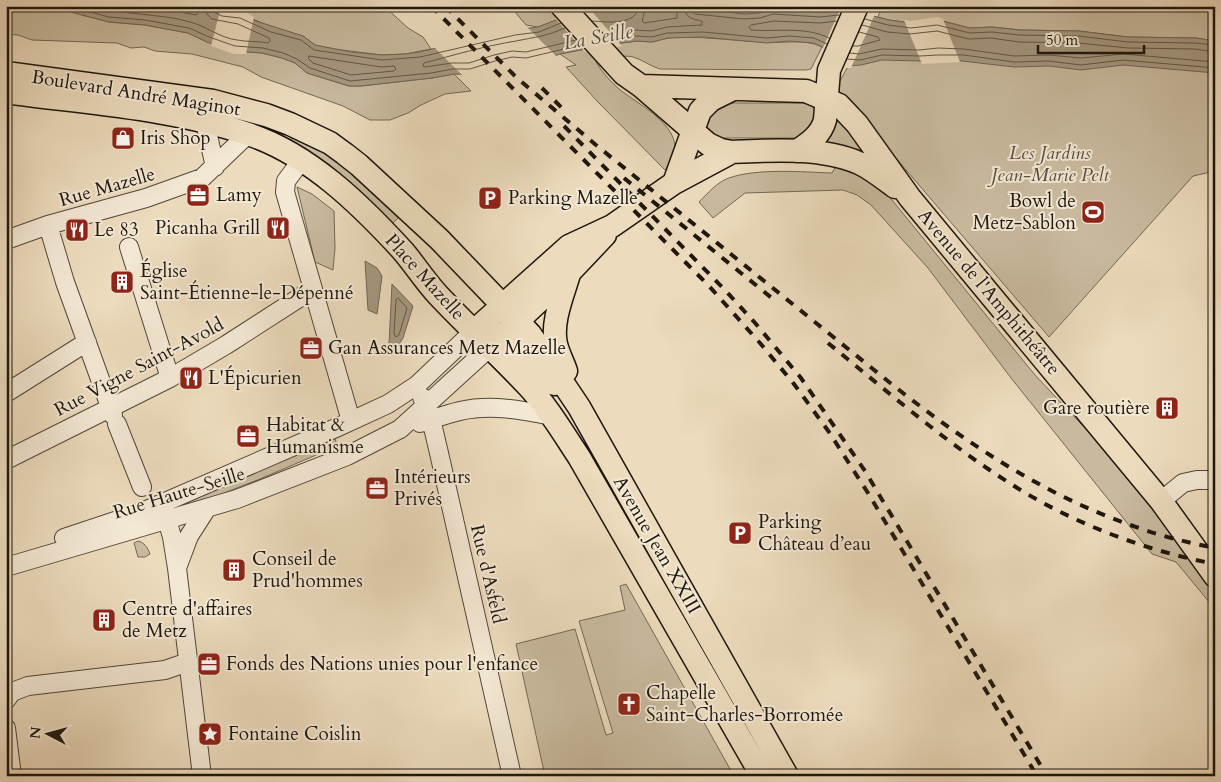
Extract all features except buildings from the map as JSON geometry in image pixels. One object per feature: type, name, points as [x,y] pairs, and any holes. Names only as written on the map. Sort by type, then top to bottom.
[{"type":"main road","points":[[562,6],[616,67],[641,86],[702,141],[713,147],[732,152]]},
{"type":"main road","points":[[797,151],[817,136],[823,128],[825,120],[816,94],[829,70],[857,6]]},
{"type":"main road","name":"Boulevard André Maginot","points":[[6,73],[212,101],[266,115]]},
{"type":"main road","points":[[641,86],[816,94]]},
{"type":"main road","points":[[674,183],[700,112],[711,100],[732,89]]},
{"type":"main road","name":"Boulevard André Maginot","points":[[6,92],[141,110],[205,122],[248,134]]},
{"type":"main road","name":"Avenue de l'Amphithéâtre","points":[[816,94],[839,105],[857,124],[910,198],[1161,502],[1215,576]]},
{"type":"main road","points":[[205,122],[212,101]]},
{"type":"main road","points":[[248,134],[266,115]]},
{"type":"main road","name":"Place Mazelle","points":[[266,115],[330,143],[359,164],[439,239],[495,327]]},
{"type":"main road","name":"Place Mazelle","points":[[248,134],[273,144],[301,161],[341,190],[404,252],[495,327]]},
{"type":"main road","name":"Avenue de l'Amphithéâtre","points":[[732,152],[797,151],[840,157],[870,169],[910,198]]},
{"type":"main road","points":[[495,327],[569,246],[612,226],[674,183],[732,152]]},
{"type":"main road","points":[[495,327],[570,273],[612,226]]},
{"type":"main road","points":[[570,273],[557,313],[555,332],[556,344],[578,407]]},
{"type":"main road","name":"Avenue Jean XXIII","points":[[495,327],[538,344],[578,407],[787,776]]},
{"type":"main road","name":"Avenue Jean XXIII","points":[[495,327],[529,387],[552,416],[579,457],[762,776]]},
{"type":"street","points":[[205,122],[215,167]]},
{"type":"street","name":"Rue Mazelle","points":[[6,240],[48,225],[132,203],[179,188],[202,178],[248,134]]},
{"type":"street","points":[[301,161],[286,181],[285,192],[351,421]]},
{"type":"street","points":[[48,225],[113,416],[142,488]]},
{"type":"street","points":[[129,247],[170,378]]},
{"type":"street","name":"Rue Vigne Saint-Avold","points":[[6,460],[113,416],[170,378],[226,345],[313,289]]},
{"type":"street","points":[[428,413],[495,327]]},
{"type":"street","name":"Place Mazelle","points":[[351,421],[388,404],[495,327]]},
{"type":"street","points":[[6,394],[87,342]]},
{"type":"street","name":"Rue d'Asfeld","points":[[417,384],[428,413],[512,776]]},
{"type":"street","points":[[428,413],[496,408],[519,409],[552,416]]},
{"type":"street","name":"Rue Haute-Seille","points":[[6,567],[207,508],[301,475],[360,450],[428,413]]},
{"type":"street","name":"Rue Haute-Seille","points":[[6,556],[121,520],[351,421]]},
{"type":"street","points":[[1161,502],[1183,483],[1197,480],[1215,480]]},
{"type":"street","points":[[162,503],[168,520],[177,568],[202,776]]},
{"type":"street","points":[[177,568],[189,536],[207,508]]},
{"type":"street","points":[[9,696],[28,686],[148,672],[188,662]]},
{"type":"street","points":[[6,728],[12,776]]},
{"type":"green space","points":[[205,6],[384,6],[408,28],[423,37],[431,49],[405,54],[382,55],[334,49],[315,45],[303,36],[273,28],[253,19]]},
{"type":"green space","points":[[510,6],[537,6],[540,11],[557,6],[839,6],[838,10],[821,12],[772,9],[759,13],[744,14],[691,8],[651,7],[606,11],[588,10],[538,27],[526,25]]},
{"type":"green space","points":[[882,6],[1215,6],[1215,41],[1196,38],[1128,37],[1079,31],[1020,30],[992,27],[970,28],[938,20],[911,23],[878,17]]},
{"type":"green space","points":[[6,8],[18,10],[41,8],[63,10],[109,22],[145,25],[188,33],[234,51],[262,53],[282,58],[295,63],[307,73],[349,86],[454,74],[471,91],[445,94],[390,120],[370,120],[343,106],[261,77],[243,67],[192,54],[155,51],[144,47],[131,48],[117,43],[32,40],[18,35],[6,34]]},
{"type":"green space","points":[[681,37],[801,42],[822,47],[811,69],[806,70],[660,69],[629,56],[596,62],[619,89],[653,113],[671,133],[675,144],[673,157],[665,170],[566,67],[576,65],[560,54],[606,45],[637,41],[652,42]]},
{"type":"green space","name":"Les Jardins Jean-Marie Pelt","points":[[862,41],[1215,57],[1215,171],[1193,176],[1049,337],[836,88]]},
{"type":"green space","points":[[733,103],[803,103],[811,106],[815,110],[816,115],[811,126],[795,138],[723,138],[715,137],[706,132],[707,120],[712,112]]},
{"type":"green space","points":[[833,114],[881,164],[823,143]]},
{"type":"green space","points":[[292,136],[339,161],[399,217],[391,225],[347,180],[290,142]]},
{"type":"green space","points":[[837,164],[874,178],[1035,375],[1144,491],[1215,591],[1215,609],[1176,562],[1152,554],[1011,378],[928,268],[871,205],[857,195],[843,190],[745,193],[713,218],[699,202],[713,188],[729,178],[753,173],[780,171],[832,173]]},
{"type":"green space","points":[[297,187],[312,194],[334,211],[335,248],[333,270],[315,262]]},
{"type":"green space","points":[[334,434],[337,446],[183,509],[179,500]]},
{"type":"green space","points":[[138,541],[146,546],[150,554],[145,557],[138,557],[134,543]]},
{"type":"green space","points":[[626,584],[734,776],[545,776],[516,644],[575,629],[606,735],[613,733],[579,621],[625,610],[620,586]]},
{"type":"water","name":"La Seille","points":[[6,6],[212,7],[303,36],[315,45],[351,52],[382,55],[419,52],[514,30],[538,27],[571,14],[588,10],[606,11],[651,7],[691,8],[744,14],[759,13],[772,9],[821,12],[850,10],[889,20],[911,23],[938,20],[970,28],[992,27],[1020,30],[1079,31],[1128,37],[1196,38],[1215,41],[1215,73],[1123,65],[1081,70],[1049,66],[1014,67],[953,60],[882,60],[847,66],[834,53],[814,43],[789,41],[767,43],[703,37],[668,38],[652,42],[637,41],[606,45],[549,58],[513,62],[471,75],[454,74],[349,86],[307,73],[295,63],[282,58],[262,53],[234,51],[188,33],[145,25],[109,22],[63,10],[41,8],[18,10],[6,8]]},
{"type":"water","points":[[365,261],[377,268],[382,276],[377,314],[368,310]]},
{"type":"water","points":[[392,284],[413,306],[403,338],[394,352],[389,344]]},
{"type":"pier","points":[[221,7],[242,10],[254,17],[246,54],[234,54],[211,46]]},
{"type":"pier","points":[[588,7],[622,46],[585,52],[555,18],[570,11]]},
{"type":"pier","points":[[841,7],[851,7],[875,14],[851,68],[846,68],[832,55],[822,50]]},
{"type":"pier","points":[[938,17],[943,19],[960,62],[922,64],[904,20],[911,21]]},
{"type":"pier","points":[[526,26],[558,58],[527,66],[513,65],[497,68],[487,73],[483,72],[471,77],[464,77],[433,46]]},
{"type":"railway","points":[[431,6],[709,286],[794,384],[829,432],[868,493],[1037,776]]},
{"type":"railway","points":[[445,6],[517,78],[596,145],[889,382],[948,427],[1010,468],[1075,503],[1154,533],[1215,548]]},
{"type":"railway","points":[[542,88],[567,113]]},
{"type":"railway","points":[[564,126],[725,290],[801,378],[865,471],[1047,776]]},
{"type":"railway","points":[[624,178],[773,299]]},
{"type":"railway","points":[[828,343],[940,434],[987,468],[1034,498],[1083,523],[1135,543],[1215,564]]},
{"type":"place","name":"Iris Shop","points":[[123,138]]},
{"type":"place","name":"Lamy","points":[[198,195]]},
{"type":"place","name":"Parking Mazelle","points":[[490,198]]},
{"type":"place","name":"Bowl de Metz-Sablon","points":[[1093,212]]},
{"type":"place","name":"Picanha Grill","points":[[278,228]]},
{"type":"place","name":"Le 83","points":[[77,230]]},
{"type":"place","name":"Église Saint-Étienne-le-Dépenné","points":[[122,282]]},
{"type":"place","name":"Gan Assurances Metz Mazelle","points":[[311,348]]},
{"type":"place","name":"L'Épicurien","points":[[191,378]]},
{"type":"place","name":"Gare routière","points":[[1167,408]]},
{"type":"place","name":"Habitat & Humanisme","points":[[248,436]]},
{"type":"place","name":"Intérieurs Privés","points":[[377,488]]},
{"type":"place","name":"Parking Château d’eau","points":[[740,533]]},
{"type":"place","name":"Conseil de Prud'hommes","points":[[234,570]]},
{"type":"place","name":"Centre d'affaires de Metz","points":[[104,620]]},
{"type":"place","name":"Fonds des Nations unies pour l'enfance","points":[[209,664]]},
{"type":"place","name":"Chapelle Saint-Charles-Borromée","points":[[629,704]]},
{"type":"place","name":"Fontaine Coislin","points":[[210,734]]}]
